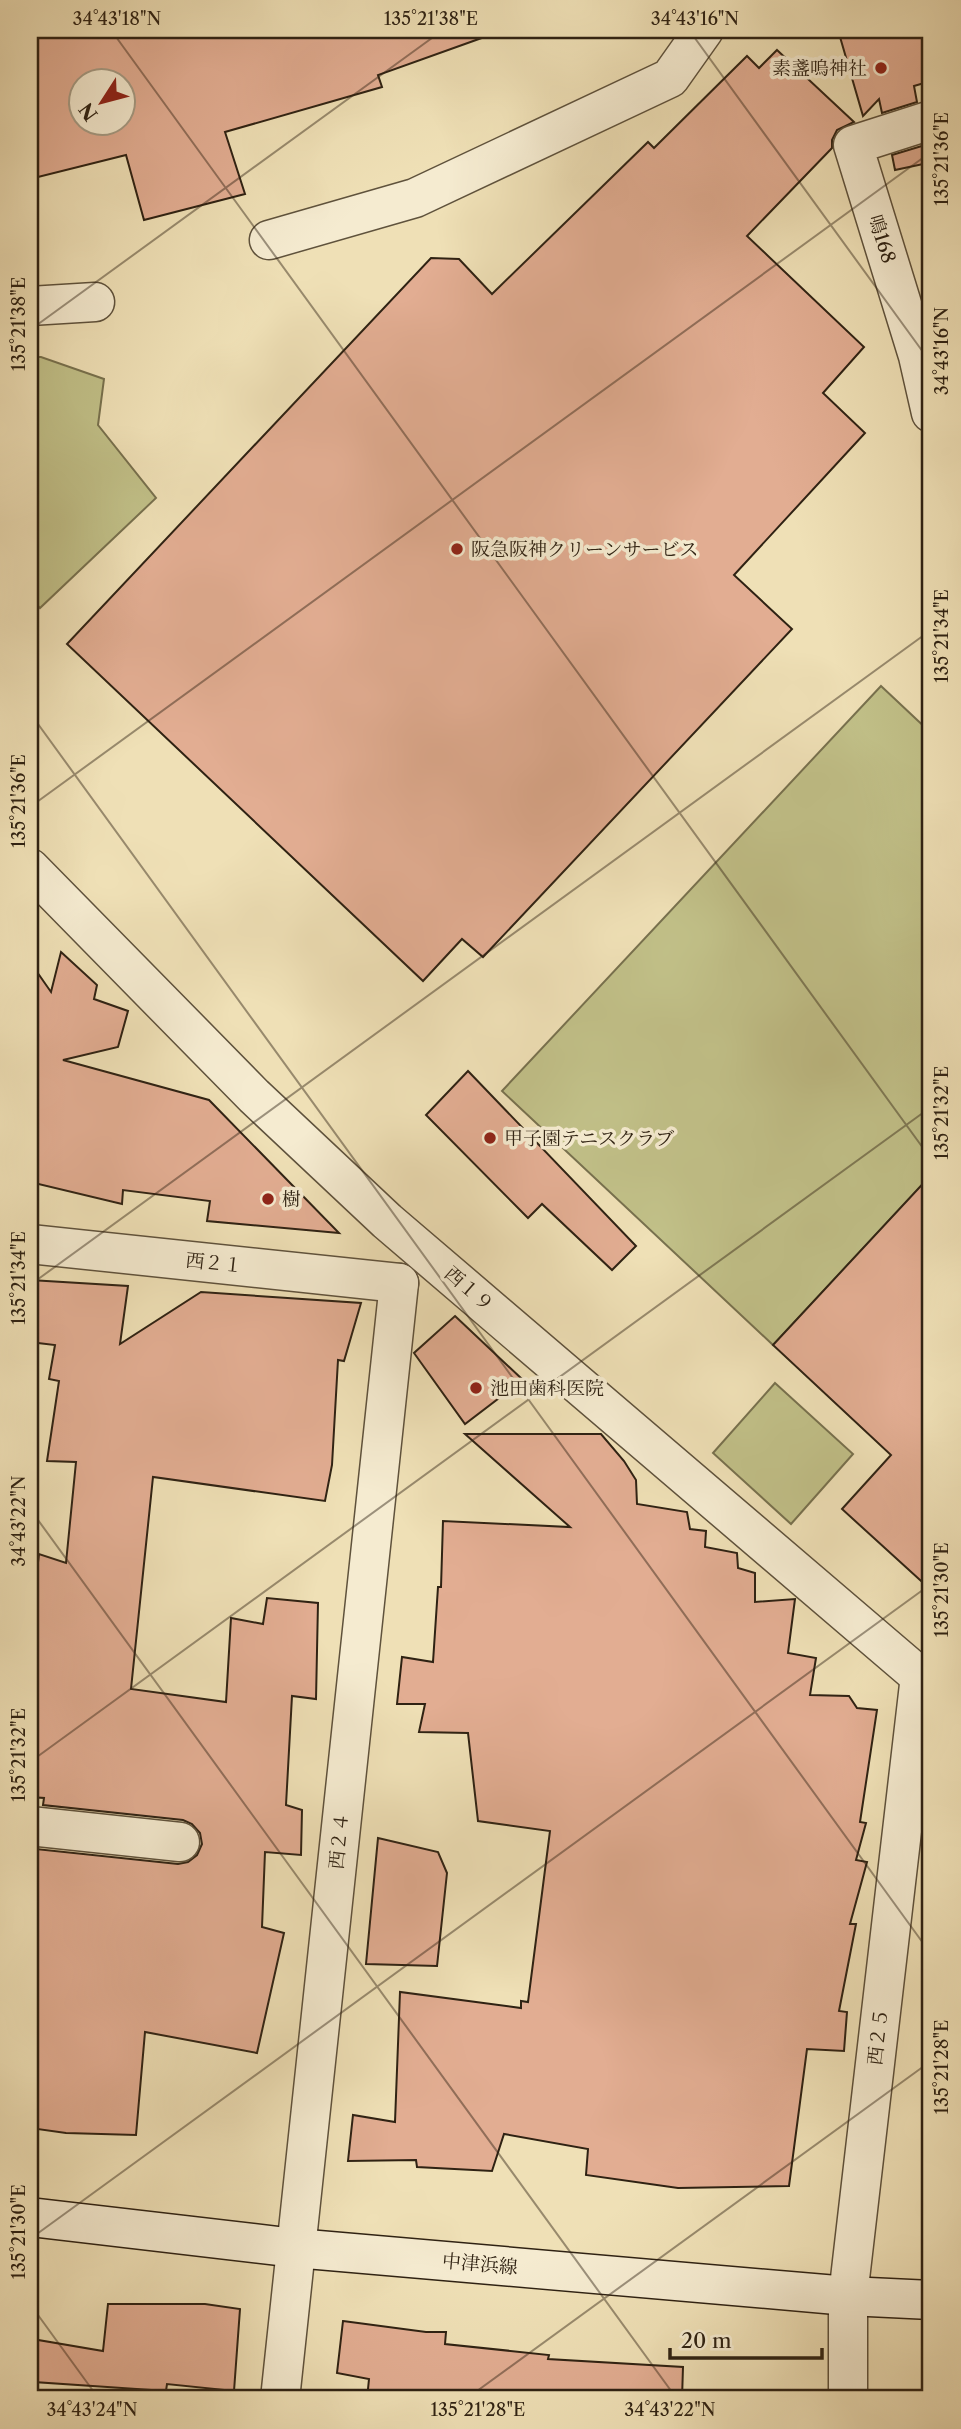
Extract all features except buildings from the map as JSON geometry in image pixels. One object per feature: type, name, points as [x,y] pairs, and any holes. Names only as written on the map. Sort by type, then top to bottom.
[{"type":"street","points":[[270,240],[415,198],[670,78],[704,30]]},
{"type":"street","name":"鳴168","points":[[931,120],[853,145],[918,356],[931,413]]},
{"type":"street","points":[[30,306],[95,302]]},
{"type":"street","name":"西１９","points":[[30,868],[254,1096],[387,1221],[925,1681]]},
{"type":"street","name":"西２１","points":[[30,1244],[399,1283]]},
{"type":"street","points":[[399,1283],[437,1262]]},
{"type":"street","name":"西２４","points":[[279,2399],[399,1283]]},
{"type":"street","name":"西２５","points":[[848,2399],[848,2296],[925,1681]]},
{"type":"street","points":[[30,1826],[180,1842]]},
{"type":"street","name":"中津浜線","points":[[30,2217],[295,2248],[848,2296],[931,2300]]},
{"type":"shaded area","points":[[30,357],[41,357],[104,379],[98,425],[156,498],[40,608],[30,598]]},
{"type":"shaded area","points":[[881,686],[931,733],[931,1175],[773,1345],[502,1091]]},
{"type":"shaded area","points":[[775,1383],[853,1454],[791,1524],[713,1453]]},
{"type":"place","name":"素盞嗚神社","points":[[881,68]]},
{"type":"place","name":"阪急阪神クリーンサービス","points":[[457,549]]},
{"type":"place","name":"甲子園テニスクラブ","points":[[490,1138]]},
{"type":"place","name":"樹","points":[[268,1199]]},
{"type":"place","name":"池田歯科医院","points":[[476,1388]]}]
